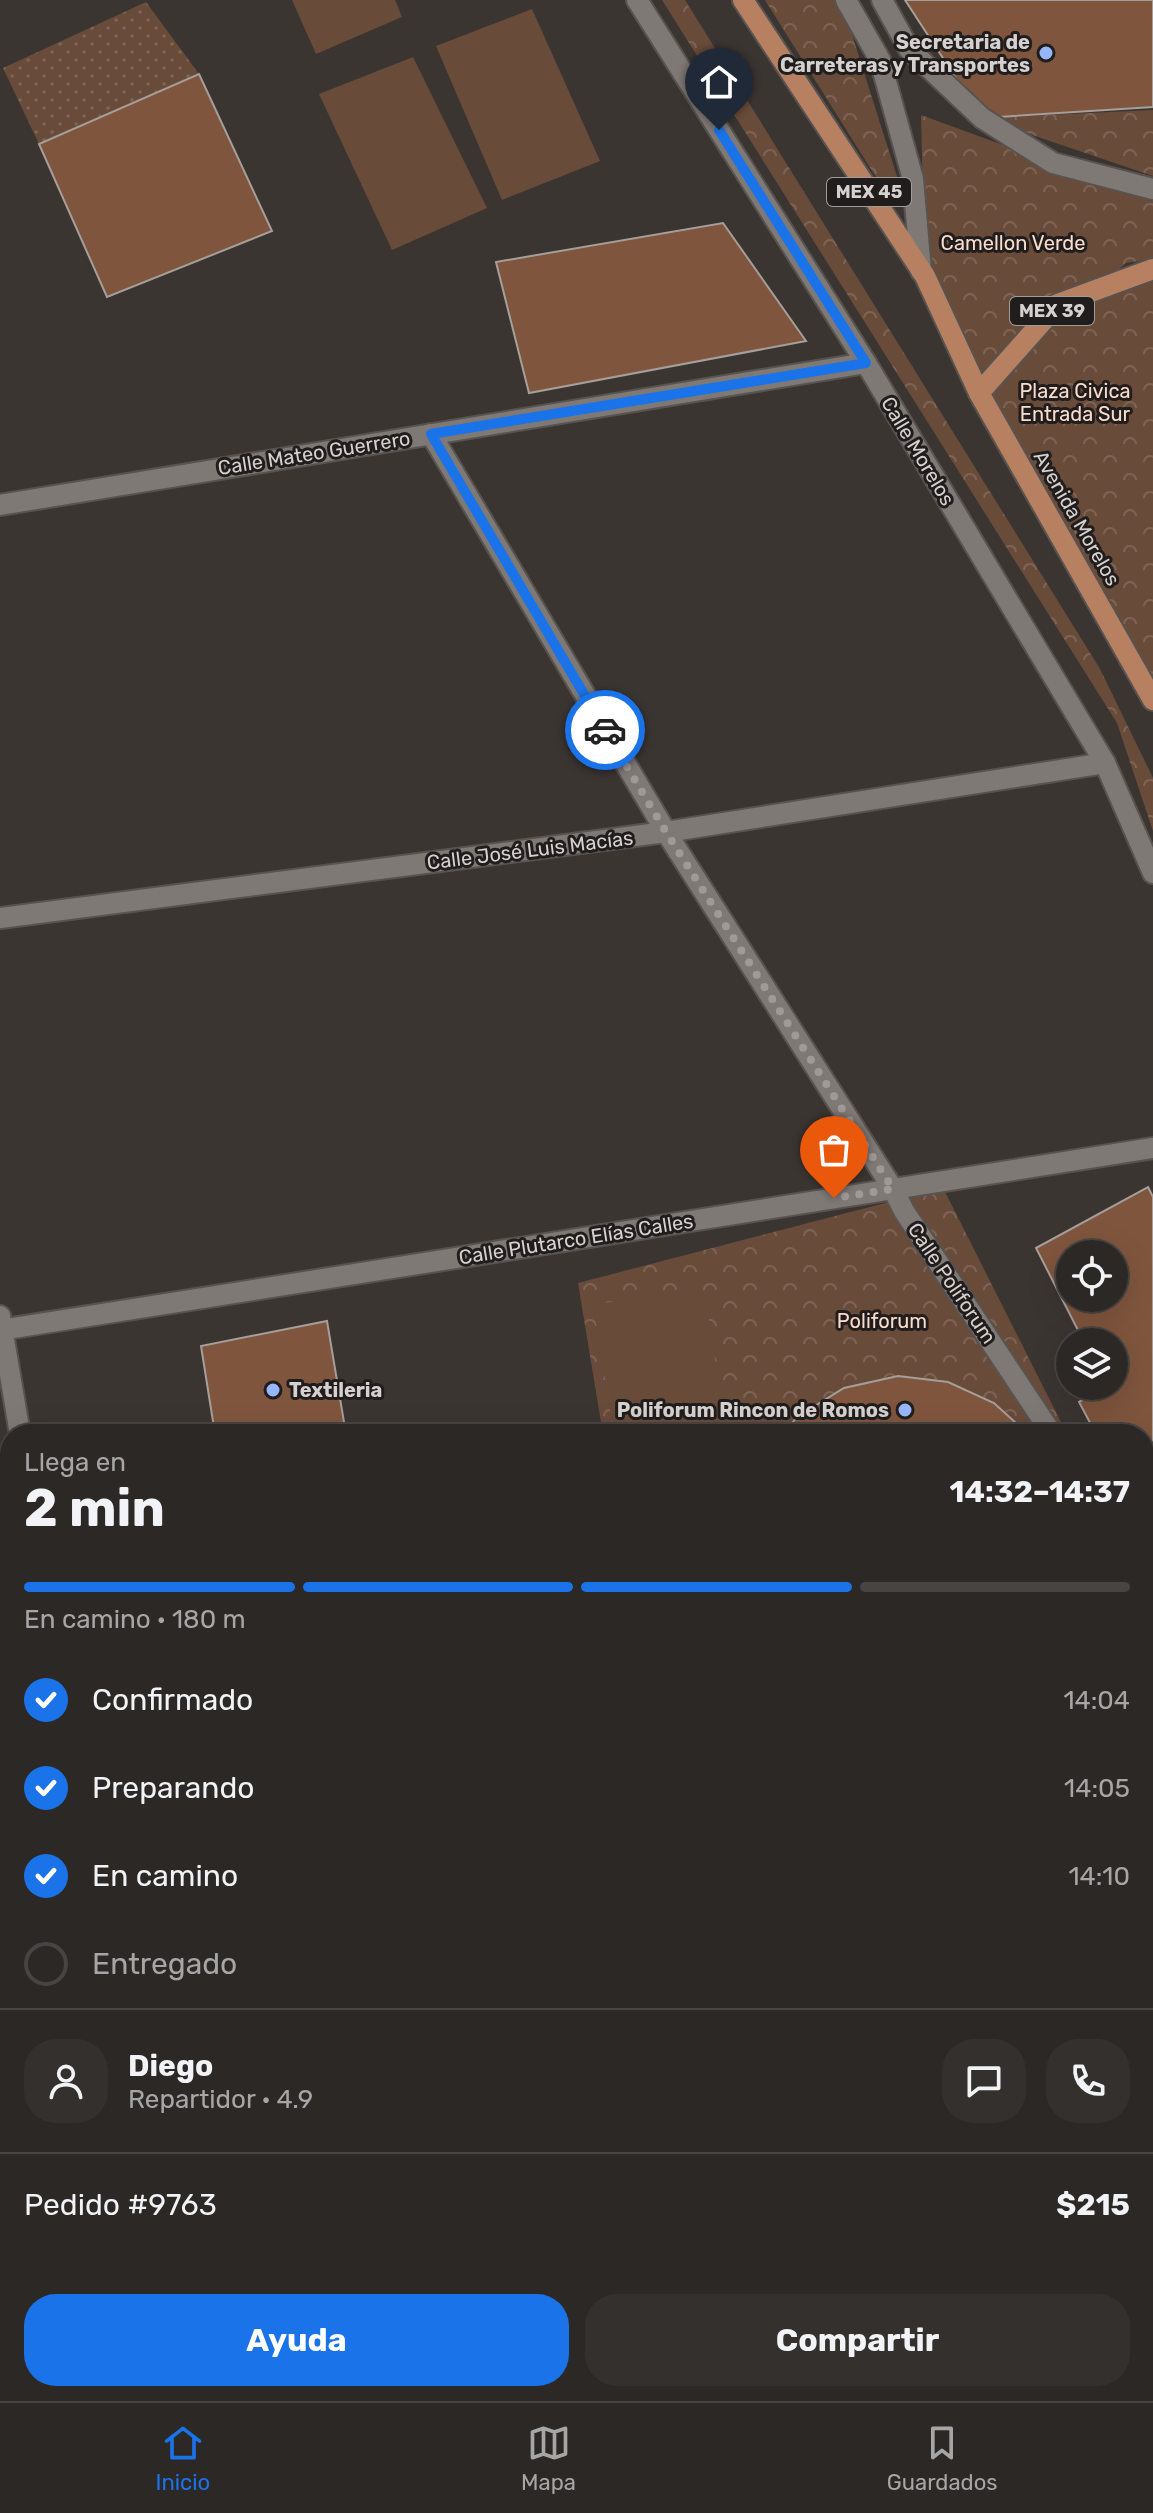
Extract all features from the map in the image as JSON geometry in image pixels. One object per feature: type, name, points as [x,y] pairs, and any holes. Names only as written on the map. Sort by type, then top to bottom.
[{"type":"main road","name":"Avenida Morelos","points":[[743,0],[921,271],[979,393],[1153,700]]},
{"type":"main road","name":"MEX 39","points":[[979,393],[1058,304],[1153,269]]},
{"type":"street","name":"Calle Morelos","points":[[637,0],[866,363],[1105,763],[1153,873]]},
{"type":"street","name":"Avenida Morelos","points":[[846,0],[880,60],[913,179],[921,271]]},
{"type":"street","points":[[882,0],[909,49],[982,118],[1053,163],[1153,189]]},
{"type":"street","points":[[880,60],[909,49]]},
{"type":"street","name":"Calle Mateo Guerrero","points":[[0,505],[866,363]]},
{"type":"street","name":"Calle Poliforum","points":[[431,434],[666,832],[904,1211],[1045,1424]]},
{"type":"street","name":"Calle José Luis Macías","points":[[0,918],[666,832],[1105,763]]},
{"type":"street","name":"Calle Plutarco Elías Calles","points":[[1,1325],[1153,1148]]},
{"type":"street","points":[[1,1325],[18,1424]]},
{"type":"green space","points":[[292,0],[395,0],[402,17],[316,54]]},
{"type":"green space","points":[[662,0],[685,0],[1100,669],[1153,778],[1153,831],[1117,723]]},
{"type":"green space","name":"Camellon Verde","points":[[765,0],[841,0],[906,205],[889,198]]},
{"type":"green space","points":[[146,2],[199,74],[39,144],[3,68]]},
{"type":"green space","points":[[532,9],[600,161],[502,200],[436,46]]},
{"type":"green space","points":[[413,57],[487,208],[392,250],[319,94]]},
{"type":"green space","points":[[1153,110],[1153,176],[982,118]]},
{"type":"green space","name":"Plaza Civica Entrada Sur","points":[[921,115],[1153,200],[1153,259],[1126,263],[1097,289],[1153,269],[1153,699],[925,276]]},
{"type":"green space","name":"Poliforum","points":[[943,1188],[1062,1424],[601,1424],[578,1283]]},
{"type":"green space","points":[[705,1293],[725,1424],[612,1424],[593,1304]]},
{"type":"building","name":"Secretaria de Carreteras y Transportes","points":[[905,0],[1153,0],[1153,107],[982,118]]},
{"type":"building","points":[[199,74],[272,231],[107,297],[39,144]]},
{"type":"building","points":[[723,223],[806,341],[529,393],[496,262]]},
{"type":"building","points":[[1148,1187],[1153,1197],[1153,1424],[1091,1424],[1079,1402],[1128,1400],[1128,1328],[1077,1328],[1069,1312],[1128,1312],[1128,1240],[1056,1240],[1056,1287],[1036,1248]]},
{"type":"building","name":"Textileria","points":[[327,1321],[344,1424],[213,1424],[201,1346]]},
{"type":"building","name":"Poliforum Rincon de Romos","points":[[898,1376],[948,1382],[994,1403],[1017,1424],[791,1424],[797,1417],[844,1388]]},
{"type":"way so far","points":[[605,730],[666,832],[893,1189],[834,1198]]},
{"type":"place","name":"Secretaria de Carreteras y Transportes","points":[[1046,53]]},
{"type":"place","name":"Textileria","points":[[273,1390]]},
{"type":"place","name":"Poliforum Rincon de Romos","points":[[905,1410]]},
{"type":"route","points":[[605,730],[431,434],[866,363],[719,130]]}]
